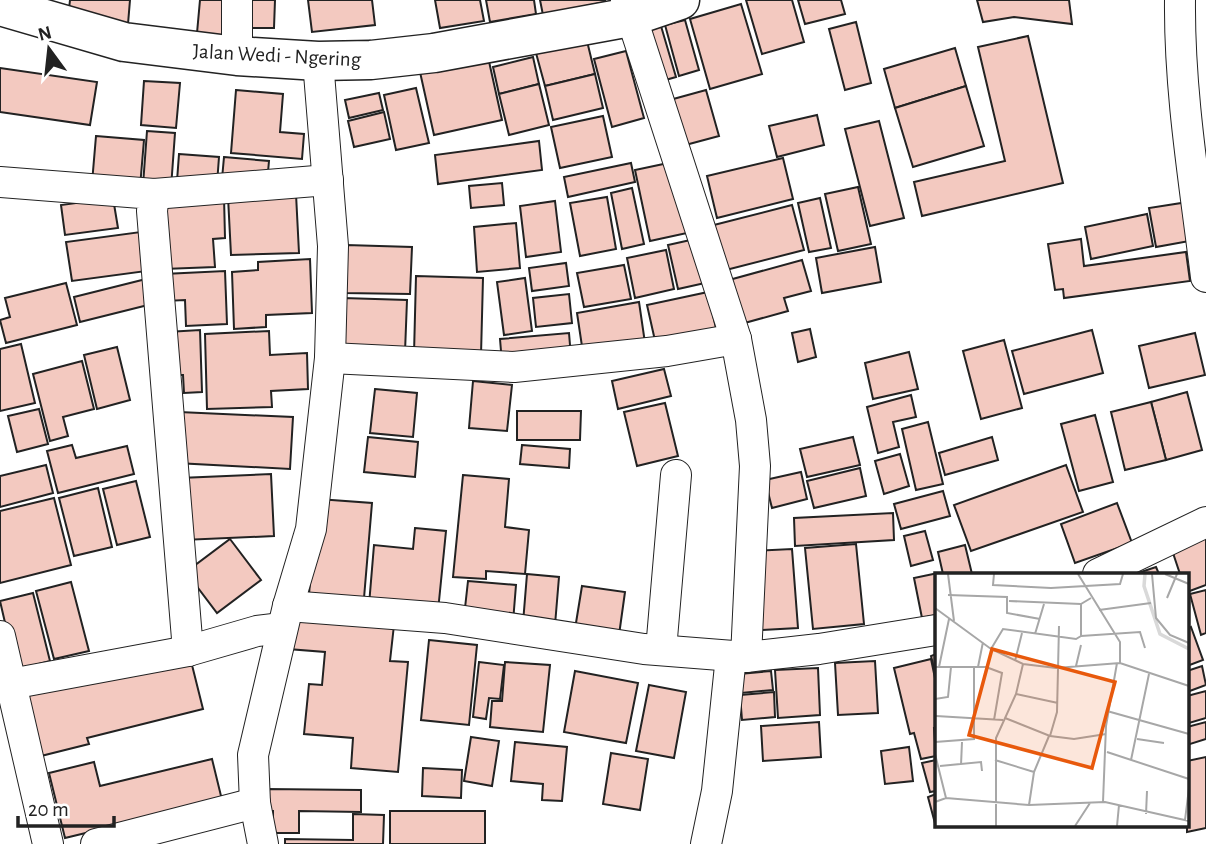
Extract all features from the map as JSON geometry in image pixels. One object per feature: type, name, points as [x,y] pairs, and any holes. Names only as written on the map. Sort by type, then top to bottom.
[{"type":"main road","name":"Jalan Wedi - Ngering","points":[[0,6],[124,41],[237,57],[318,61],[371,60],[434,53],[628,8],[680,0]]},
{"type":"street","points":[[237,0],[237,57]]},
{"type":"street","points":[[1180,0],[1183,84],[1206,277]]},
{"type":"street","points":[[628,8],[736,339],[751,420],[755,466],[739,656],[706,844]]},
{"type":"street","points":[[263,844],[255,803],[253,755],[285,617],[311,529],[330,358],[333,246],[318,61]]},
{"type":"street","points":[[0,181],[154,194],[328,180]]},
{"type":"street","points":[[154,194],[152,211],[188,651]]},
{"type":"street","points":[[330,358],[514,367],[667,351],[736,339]]},
{"type":"street","points":[[661,650],[676,475]]},
{"type":"street","points":[[1102,573],[1206,522]]},
{"type":"street","points":[[6,685],[188,651],[257,631],[285,617],[445,618],[661,650],[739,656],[819,649],[935,630]]},
{"type":"street","points":[[0,636],[6,685],[48,844]]},
{"type":"street","points":[[96,844],[255,803]]},
{"type":"building","points":[[70,0],[130,0],[128,24],[68,19]]},
{"type":"building","points":[[200,0],[231,0],[228,36],[197,33]]},
{"type":"building","points":[[240,0],[275,0],[274,28],[240,28]]},
{"type":"building","points":[[308,0],[372,0],[375,25],[312,32]]},
{"type":"building","points":[[435,0],[480,0],[484,21],[440,28]]},
{"type":"building","points":[[486,0],[534,0],[536,14],[490,22]]},
{"type":"building","points":[[540,0],[605,0],[605,2],[543,15]]},
{"type":"building","points":[[746,0],[792,0],[804,42],[762,54]]},
{"type":"building","points":[[798,0],[841,0],[845,14],[805,24]]},
{"type":"building","points":[[977,0],[1069,0],[1072,24],[1014,17],[983,22]]},
{"type":"building","points":[[741,4],[762,74],[710,89],[690,19]]},
{"type":"building","points":[[685,20],[699,70],[679,76],[665,25]]},
{"type":"building","points":[[856,22],[871,83],[845,90],[829,29]]},
{"type":"building","points":[[661,26],[676,77],[655,83],[640,33]]},
{"type":"building","points":[[1028,36],[1063,183],[922,216],[914,182],[1005,161],[978,47]]},
{"type":"building","points":[[587,41],[595,74],[545,86],[536,53]]},
{"type":"building","points":[[955,48],[966,86],[895,108],[884,69]]},
{"type":"building","points":[[626,51],[644,118],[612,127],[594,59]]},
{"type":"building","points":[[488,57],[502,120],[434,135],[420,72]]},
{"type":"building","points":[[533,57],[539,84],[499,94],[493,67]]},
{"type":"building","points":[[0,68],[97,82],[90,125],[0,112]]},
{"type":"building","points":[[595,74],[603,108],[553,120],[545,86]]},
{"type":"building","points":[[144,81],[180,83],[176,128],[141,125]]},
{"type":"building","points":[[539,84],[549,125],[509,135],[499,94]]},
{"type":"building","points":[[966,86],[984,146],[913,167],[895,108]]},
{"type":"building","points":[[416,88],[429,143],[396,150],[384,95]]},
{"type":"building","points":[[236,90],[283,94],[280,132],[304,134],[302,159],[231,153]]},
{"type":"building","points":[[706,90],[719,136],[678,147],[666,101]]},
{"type":"building","points":[[379,93],[383,110],[349,118],[345,100]]},
{"type":"building","points":[[384,112],[390,139],[354,147],[348,121]]},
{"type":"building","points":[[817,115],[824,145],[777,157],[769,126]]},
{"type":"building","points":[[603,116],[612,157],[560,168],[551,127]]},
{"type":"building","points":[[879,121],[904,218],[870,226],[845,129]]},
{"type":"building","points":[[147,131],[175,133],[171,188],[143,185]]},
{"type":"building","points":[[96,136],[144,140],[140,187],[92,183]]},
{"type":"building","points":[[539,141],[542,170],[438,184],[435,155]]},
{"type":"building","points":[[179,154],[219,157],[217,184],[177,181]]},
{"type":"building","points":[[224,157],[269,161],[267,183],[222,179]]},
{"type":"building","points":[[783,158],[793,199],[717,218],[707,176]]},
{"type":"building","points":[[673,162],[687,233],[650,241],[635,170]]},
{"type":"building","points":[[631,163],[635,182],[568,197],[564,177]]},
{"type":"building","points":[[502,183],[504,205],[471,208],[469,186]]},
{"type":"building","points":[[858,187],[871,244],[838,251],[825,194]]},
{"type":"building","points":[[632,188],[644,244],[622,249],[611,193]]},
{"type":"building","points":[[296,194],[299,253],[231,255],[228,197]]},
{"type":"building","points":[[224,197],[225,238],[213,239],[215,267],[164,269],[161,200]]},
{"type":"building","points":[[607,197],[616,249],[580,256],[570,203]]},
{"type":"building","points":[[113,198],[118,228],[65,235],[61,205]]},
{"type":"building","points":[[820,198],[831,248],[809,252],[798,203]]},
{"type":"building","points":[[555,201],[561,252],[526,257],[520,206]]},
{"type":"building","points":[[1188,202],[1195,240],[1156,247],[1149,208]]},
{"type":"building","points":[[792,205],[804,250],[722,271],[710,226]]},
{"type":"building","points":[[1147,214],[1153,246],[1091,259],[1085,227]]},
{"type":"building","points":[[516,223],[520,268],[477,272],[474,227]]},
{"type":"building","points":[[148,231],[154,270],[72,281],[66,242]]},
{"type":"building","points":[[695,239],[705,283],[678,289],[668,245]]},
{"type":"building","points":[[1081,239],[1084,266],[1186,252],[1190,281],[1064,298],[1063,289],[1055,290],[1048,244]]},
{"type":"building","points":[[346,245],[412,247],[410,294],[344,293]]},
{"type":"building","points":[[875,247],[881,282],[822,293],[816,258]]},
{"type":"building","points":[[666,250],[674,289],[635,298],[627,258]]},
{"type":"building","points":[[310,259],[312,313],[266,315],[266,327],[234,329],[232,272],[258,270],[258,262]]},
{"type":"building","points":[[802,260],[811,291],[784,298],[788,311],[741,324],[729,280]]},
{"type":"building","points":[[566,263],[569,286],[532,291],[529,268]]},
{"type":"building","points":[[624,265],[631,299],[584,307],[577,273]]},
{"type":"building","points":[[225,271],[227,324],[186,326],[185,300],[165,301],[164,274]]},
{"type":"building","points":[[416,276],[483,278],[481,355],[414,354]]},
{"type":"building","points":[[150,278],[156,303],[80,322],[74,297]]},
{"type":"building","points":[[525,278],[532,331],[504,335],[497,282]]},
{"type":"building","points":[[66,283],[77,325],[6,343],[0,320],[10,317],[5,298]]},
{"type":"building","points":[[708,292],[717,333],[656,345],[647,305]]},
{"type":"building","points":[[569,294],[572,323],[536,327],[533,298]]},
{"type":"building","points":[[343,298],[407,300],[405,352],[342,350]]},
{"type":"building","points":[[639,302],[645,343],[583,353],[577,313]]},
{"type":"building","points":[[810,329],[816,357],[798,362],[792,333]]},
{"type":"building","points":[[200,330],[202,392],[184,393],[183,375],[169,375],[167,332]]},
{"type":"building","points":[[1092,330],[1103,373],[1024,394],[1012,351]]},
{"type":"building","points":[[269,331],[270,355],[307,353],[308,389],[271,391],[272,407],[207,409],[205,334]]},
{"type":"building","points":[[569,333],[571,357],[502,363],[500,339]]},
{"type":"building","points":[[1195,333],[1205,375],[1149,388],[1139,346]]},
{"type":"building","points":[[1004,340],[1022,408],[981,419],[963,351]]},
{"type":"building","points":[[21,344],[35,403],[0,411],[0,349]]},
{"type":"building","points":[[117,347],[130,400],[97,409],[84,355]]},
{"type":"building","points":[[909,352],[918,389],[873,399],[865,363]]},
{"type":"building","points":[[82,361],[94,409],[63,417],[68,436],[50,441],[33,374]]},
{"type":"building","points":[[664,369],[671,396],[618,409],[612,381]]},
{"type":"building","points":[[473,381],[512,385],[507,431],[469,428]]},
{"type":"building","points":[[375,389],[417,393],[413,437],[370,433]]},
{"type":"building","points":[[1187,392],[1202,450],[1166,460],[1151,402]]},
{"type":"building","points":[[911,395],[916,417],[893,422],[899,447],[878,453],[867,407]]},
{"type":"building","points":[[1151,402],[1166,460],[1125,470],[1111,412]]},
{"type":"building","points":[[665,403],[678,456],[637,466],[624,412]]},
{"type":"building","points":[[39,409],[48,444],[17,452],[8,416]]},
{"type":"building","points":[[517,411],[581,411],[580,440],[517,440]]},
{"type":"building","points":[[179,412],[293,417],[290,469],[176,463]]},
{"type":"building","points":[[1095,415],[1113,482],[1079,491],[1061,424]]},
{"type":"building","points":[[928,422],[943,484],[916,490],[902,429]]},
{"type":"building","points":[[368,437],[418,442],[415,477],[364,472]]},
{"type":"building","points":[[853,437],[860,465],[807,477],[800,449]]},
{"type":"building","points":[[992,437],[998,460],[945,475],[939,453]]},
{"type":"building","points":[[72,445],[76,458],[127,446],[134,474],[58,493],[47,451]]},
{"type":"building","points":[[522,445],[570,449],[569,468],[520,464]]},
{"type":"building","points":[[900,454],[909,486],[884,494],[875,461]]},
{"type":"building","points":[[46,465],[53,493],[0,507],[0,476]]},
{"type":"building","points":[[1066,465],[1083,512],[971,551],[954,505]]},
{"type":"building","points":[[860,468],[866,496],[814,508],[807,481]]},
{"type":"building","points":[[801,472],[807,499],[772,508],[765,480]]},
{"type":"building","points":[[271,474],[274,536],[183,540],[180,478]]},
{"type":"building","points":[[463,475],[509,479],[505,527],[529,530],[525,574],[486,571],[486,579],[453,577]]},
{"type":"building","points":[[136,481],[150,537],[117,545],[103,489]]},
{"type":"building","points":[[98,488],[112,547],[74,556],[59,498]]},
{"type":"building","points":[[943,491],[950,516],[901,529],[894,504]]},
{"type":"building","points":[[54,498],[71,565],[0,583],[0,511]]},
{"type":"building","points":[[318,499],[372,503],[364,598],[309,594]]},
{"type":"building","points":[[1117,503],[1132,543],[1075,563],[1061,524]]},
{"type":"building","points":[[893,513],[894,540],[795,546],[794,518]]},
{"type":"building","points":[[415,528],[446,531],[438,611],[369,605],[374,545],[413,549]]},
{"type":"building","points":[[925,531],[933,560],[911,566],[904,536]]},
{"type":"building","points":[[1206,533],[1206,585],[1188,592],[1188,573],[1180,573],[1170,544]]},
{"type":"building","points":[[230,539],[261,580],[217,613],[186,572]]},
{"type":"building","points":[[856,544],[864,624],[813,629],[805,548]]},
{"type":"building","points":[[965,545],[972,573],[943,573],[938,552]]},
{"type":"building","points":[[792,549],[798,628],[760,630],[755,551]]},
{"type":"building","points":[[1156,567],[1159,573],[1138,573]]},
{"type":"building","points":[[527,574],[559,577],[555,625],[523,623]]},
{"type":"building","points":[[935,574],[935,615],[922,618],[914,578]]},
{"type":"building","points":[[468,581],[516,585],[513,622],[464,617]]},
{"type":"building","points":[[71,582],[89,651],[54,659],[36,591]]},
{"type":"building","points":[[582,586],[625,592],[619,635],[575,629]]},
{"type":"building","points":[[1206,590],[1206,633],[1201,635],[1190,594]]},
{"type":"building","points":[[33,593],[50,661],[16,670],[0,601]]},
{"type":"building","points":[[291,616],[394,625],[390,661],[408,662],[398,772],[351,768],[353,738],[304,734],[309,684],[322,685],[325,652],[288,649]]},
{"type":"building","points":[[1191,627],[1203,660],[1188,666],[1188,628]]},
{"type":"building","points":[[429,640],[477,645],[469,725],[421,720]]},
{"type":"building","points":[[189,653],[203,709],[87,738],[89,744],[37,757],[22,694]]},
{"type":"building","points":[[935,654],[935,672],[931,656]]},
{"type":"building","points":[[931,659],[935,678],[935,756],[921,759],[914,733],[910,734],[894,668]]},
{"type":"building","points":[[875,661],[878,713],[838,715],[835,663]]},
{"type":"building","points":[[479,662],[504,665],[500,699],[489,698],[486,719],[473,717]]},
{"type":"building","points":[[505,662],[550,665],[543,732],[490,727],[492,701],[502,701]]},
{"type":"building","points":[[1202,666],[1206,685],[1188,692],[1188,671]]},
{"type":"building","points":[[818,668],[820,715],[778,718],[775,670]]},
{"type":"building","points":[[575,671],[638,683],[626,743],[564,732]]},
{"type":"building","points":[[771,671],[773,690],[741,693],[739,674]]},
{"type":"building","points":[[649,685],[686,692],[674,758],[636,751]]},
{"type":"building","points":[[1206,691],[1206,718],[1189,723],[1188,696]]},
{"type":"building","points":[[774,692],[775,717],[742,720],[740,695]]},
{"type":"building","points":[[819,722],[821,757],[763,761],[761,726]]},
{"type":"building","points":[[1206,722],[1206,739],[1188,745],[1188,727]]},
{"type":"building","points":[[471,737],[499,741],[492,786],[464,781]]},
{"type":"building","points":[[515,742],[567,747],[562,801],[542,800],[543,784],[511,781]]},
{"type":"building","points":[[909,747],[913,781],[885,784],[881,751]]},
{"type":"building","points":[[611,753],[648,759],[640,810],[603,804]]},
{"type":"building","points":[[1206,757],[1206,828],[1187,832],[1188,826],[1188,761]]},
{"type":"building","points":[[212,759],[222,800],[65,838],[49,773],[94,762],[100,786]]},
{"type":"building","points":[[935,760],[935,791],[930,792],[922,763]]},
{"type":"building","points":[[423,768],[462,770],[461,798],[422,796]]},
{"type":"building","points":[[266,789],[361,790],[361,812],[299,811],[299,833],[273,833],[273,811],[266,811]]},
{"type":"building","points":[[935,794],[935,823],[928,797]]},
{"type":"building","points":[[390,811],[485,811],[485,844],[390,844]]},
{"type":"building","points":[[353,814],[384,815],[383,844],[285,844],[285,839],[353,840]]}]
